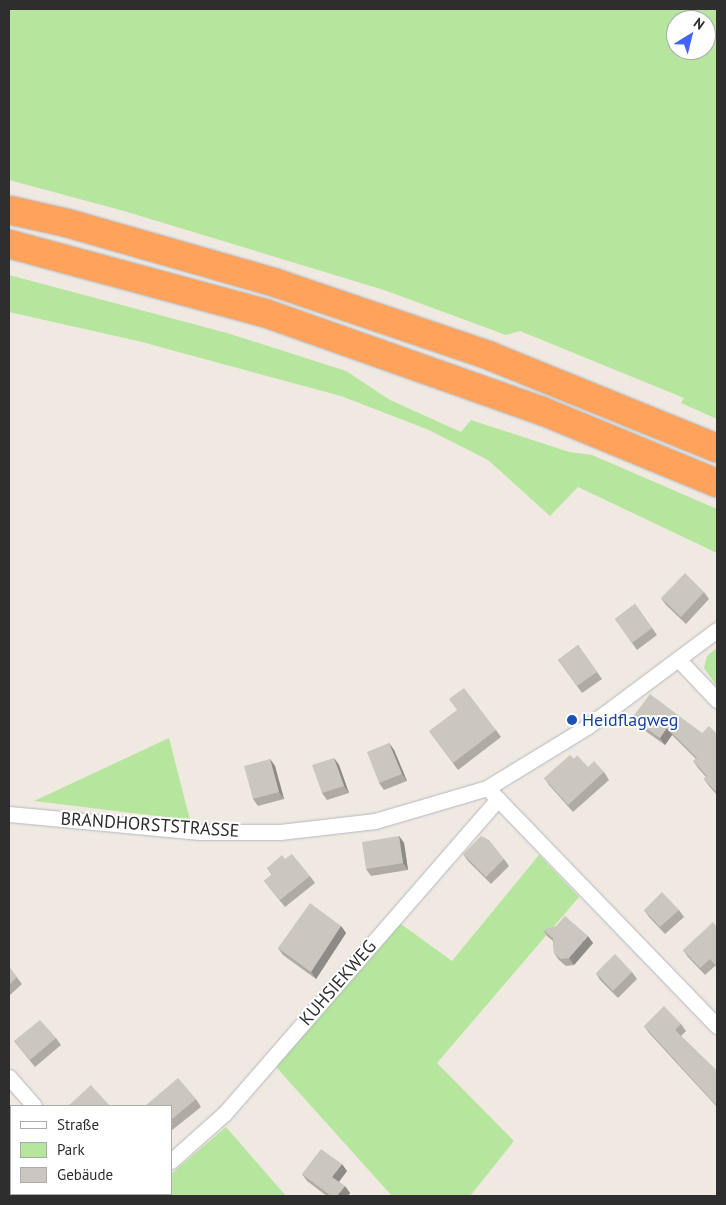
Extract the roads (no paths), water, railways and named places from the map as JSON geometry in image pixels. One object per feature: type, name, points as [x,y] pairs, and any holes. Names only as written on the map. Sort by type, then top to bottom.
[{"type":"highway","points":[[9,210],[67,224],[276,283],[490,356],[717,448]]},
{"type":"highway","points":[[9,244],[265,312],[542,411],[717,483]]},
{"type":"street","name":"BRANDHORSTSTRASSE","points":[[9,814],[200,832],[280,832],[375,821],[493,794],[717,630]]},
{"type":"street","points":[[678,659],[717,700]]},
{"type":"street","points":[[493,794],[717,1026]]},
{"type":"street","name":"KUHSIEKWEG","points":[[172,1160],[225,1113],[493,794]]},
{"type":"street","points":[[9,1077],[33,1105]]},
{"type":"place","name":"Heidflagweg","points":[[572,720]]}]
